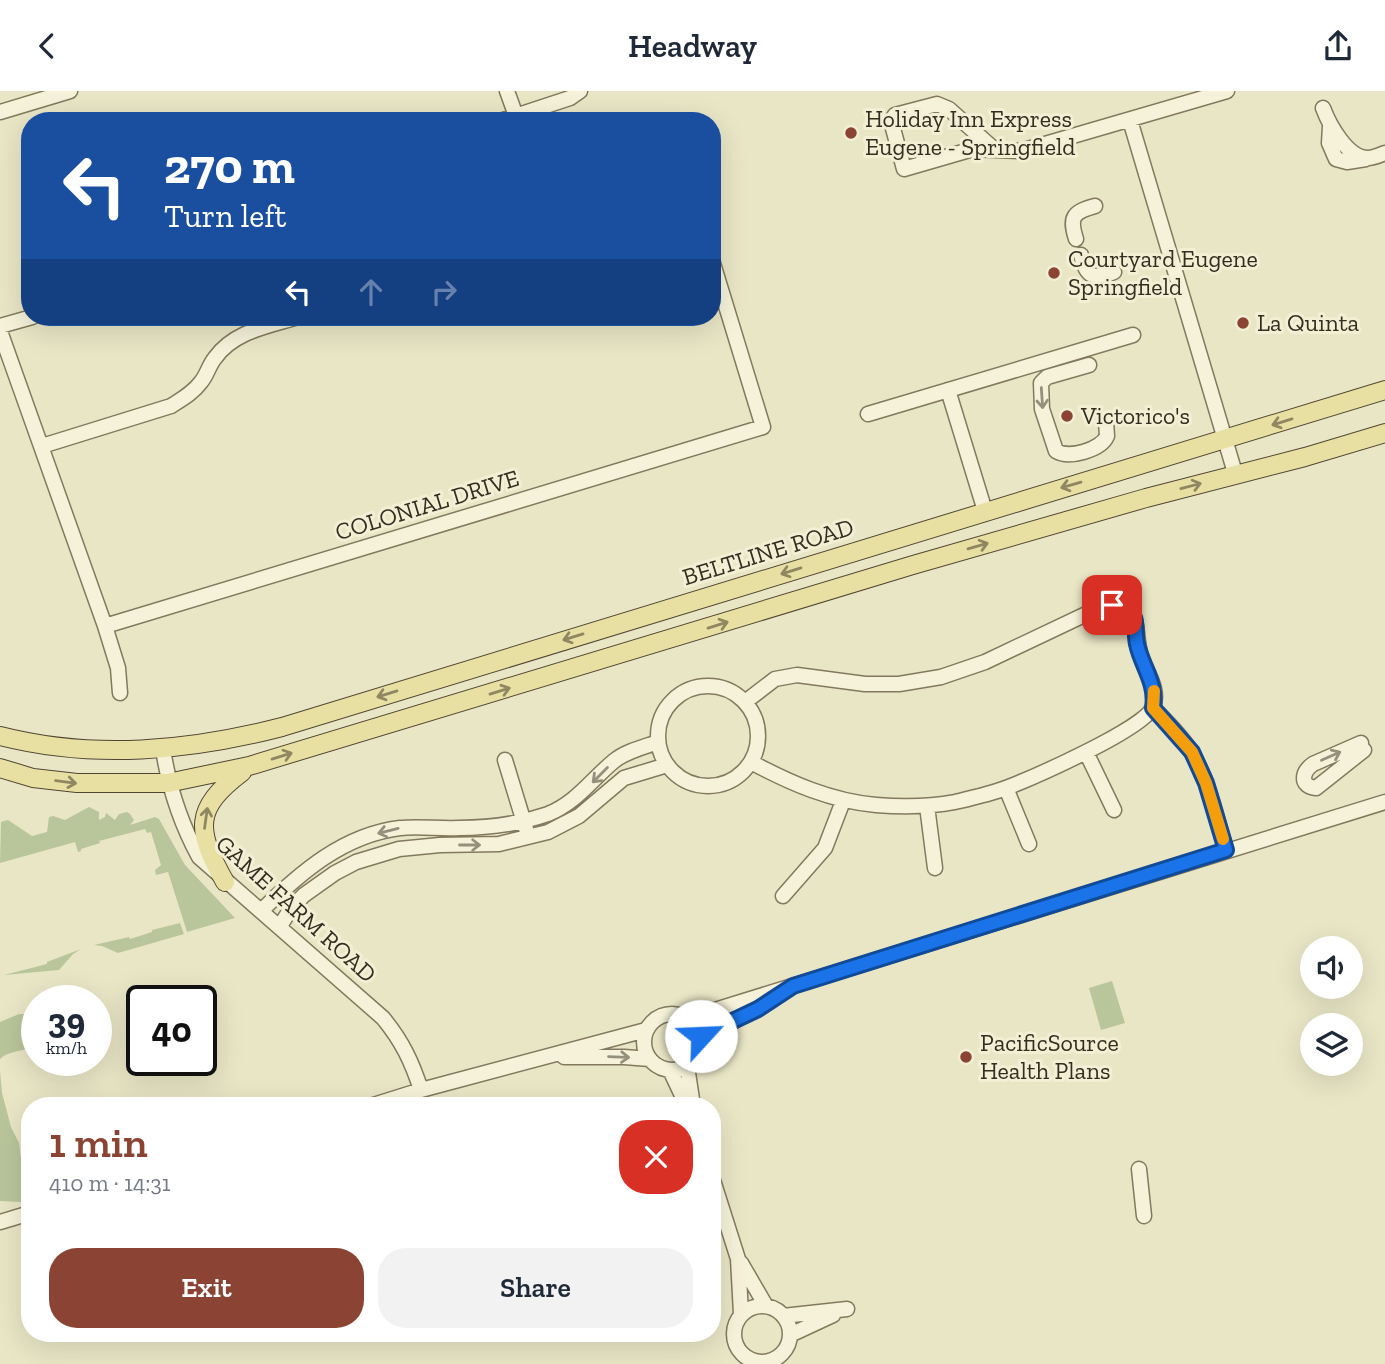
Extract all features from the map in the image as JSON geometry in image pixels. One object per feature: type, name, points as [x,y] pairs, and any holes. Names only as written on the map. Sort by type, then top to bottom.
[{"type":"main road","name":"BELTLINE ROAD","points":[[0,736],[52,747],[94,750],[163,750],[234,740],[1385,390]]},
{"type":"main road","points":[[0,768],[33,778],[77,783],[168,783],[250,766],[913,565],[1385,433]]},
{"type":"main road","points":[[225,882],[209,854],[204,831],[206,808],[220,788],[250,766]]},
{"type":"street","points":[[0,112],[70,91]]},
{"type":"street","points":[[507,91],[515,112]]},
{"type":"street","points":[[528,112],[570,98],[580,91]]},
{"type":"street","points":[[995,150],[949,109],[937,104],[895,115],[891,121],[904,169],[973,149],[995,150],[1021,151],[1227,91]]},
{"type":"street","points":[[1323,108],[1330,126],[1354,154],[1369,158],[1385,153]]},
{"type":"street","points":[[1130,120],[1235,473]]},
{"type":"street","points":[[1076,239],[1072,226],[1074,217],[1080,210],[1095,206]]},
{"type":"street","points":[[1081,255],[1085,269],[1092,275],[1102,276],[1114,272]]},
{"type":"street","name":"COLONIAL DRIVE","points":[[105,626],[763,427],[721,289]]},
{"type":"street","points":[[21,321],[0,329],[105,626],[118,668],[120,693]]},
{"type":"street","points":[[42,446],[171,406],[189,395],[202,382],[215,357],[231,342],[248,332],[268,326]]},
{"type":"street","points":[[868,414],[1133,335]]},
{"type":"street","points":[[1089,365],[1047,377],[1041,383],[1042,409],[1056,451],[1068,455],[1100,445],[1107,436],[1106,422]]},
{"type":"street","points":[[948,390],[985,510]]},
{"type":"street","points":[[746,702],[775,679],[797,675],[865,684],[899,684],[941,677],[985,662],[1101,607],[1120,605],[1131,611],[1136,622],[1136,641],[1155,694],[1153,708],[1132,727],[1006,788],[957,801],[927,806],[843,801],[805,788],[751,762]]},
{"type":"street","points":[[702,686],[733,692],[746,702],[758,731],[757,747],[751,762],[740,775],[710,786],[694,784],[679,777],[667,765],[658,742],[659,727],[664,712],[674,699],[702,686]]},
{"type":"street","points":[[1153,708],[1192,752],[1206,783],[1226,850]]},
{"type":"street","points":[[261,911],[307,868],[339,848],[365,837],[401,828],[501,826],[549,814],[566,805],[616,759],[658,742]]},
{"type":"street","name":"GAME FARM ROAD","points":[[163,750],[168,783],[182,826],[199,857],[390,1026],[412,1060],[421,1090]]},
{"type":"street","points":[[1086,751],[1114,810]]},
{"type":"street","points":[[505,760],[528,837]]},
{"type":"street","points":[[280,926],[292,907],[304,895],[356,862],[399,849],[499,844],[558,828],[579,816],[624,778],[667,765]]},
{"type":"street","points":[[1006,788],[1029,844]]},
{"type":"street","points":[[783,896],[825,848],[843,801]]},
{"type":"street","points":[[689,1018],[1385,802]]},
{"type":"street","points":[[927,806],[936,868]]},
{"type":"street","points":[[701,1036],[758,1009],[793,986]]},
{"type":"street","points":[[665,1014],[681,1014],[689,1018],[701,1036],[699,1053],[687,1066],[670,1070],[655,1065],[645,1050],[644,1040],[651,1023],[665,1014]]},
{"type":"street","points":[[399,1097],[646,1030]]},
{"type":"street","points":[[538,1058],[615,1056],[650,1059]]},
{"type":"street","points":[[687,1066],[692,1097]]},
{"type":"street","points":[[670,1070],[683,1097]]},
{"type":"street","points":[[1139,1169],[1144,1216]]},
{"type":"street","points":[[721,1205],[738,1259],[766,1306],[783,1316],[788,1324],[790,1335],[779,1360],[761,1363],[745,1357],[735,1345],[734,1328],[741,1314],[748,1309],[766,1306]]},
{"type":"street","points":[[0,1222],[21,1216]]},
{"type":"street","points":[[738,1259],[741,1314]]},
{"type":"street","points":[[783,1316],[847,1309],[790,1335]]},
{"type":"green space","points":[[89,807],[99,812],[99,820],[105,817],[106,813],[115,820],[119,814],[127,812],[134,820],[130,825],[155,817],[159,819],[185,865],[235,918],[187,932],[168,872],[156,875],[155,870],[161,865],[151,832],[147,833],[145,829],[99,841],[100,843],[78,852],[75,842],[0,863],[1,822],[8,820],[32,836],[47,832],[49,817],[65,820]]},
{"type":"green space","points":[[180,923],[184,934],[118,953],[94,945],[129,937],[130,939]]},
{"type":"green space","points":[[81,949],[59,970],[4,975],[47,964]]},
{"type":"green space","points":[[1112,981],[1125,1023],[1101,1030],[1089,988]]},
{"type":"green space","points":[[21,1014],[21,1051],[0,1059],[0,1022]]},
{"type":"green space","points":[[0,1071],[2,1093],[11,1127],[19,1143],[21,1202],[0,1201]]},
{"type":"slow traffic","points":[[1154,691],[1153,708],[1192,752],[1206,783],[1223,839]]},
{"type":"place","name":"Holiday Inn Express Eugene - Springfield","points":[[851,133]]},
{"type":"place","name":"Courtyard Eugene Springfield","points":[[1054,273]]},
{"type":"place","name":"La Quinta","points":[[1243,323]]},
{"type":"place","name":"Victorico's","points":[[1067,416]]},
{"type":"place","name":"PacificSource Health Plans","points":[[966,1057]]},
{"type":"route","points":[[701,1036],[758,1009],[793,986],[1226,850],[1206,783],[1192,752],[1153,708],[1155,694],[1152,680],[1136,641],[1136,622],[1131,611],[1127,607],[1112,605]]}]
